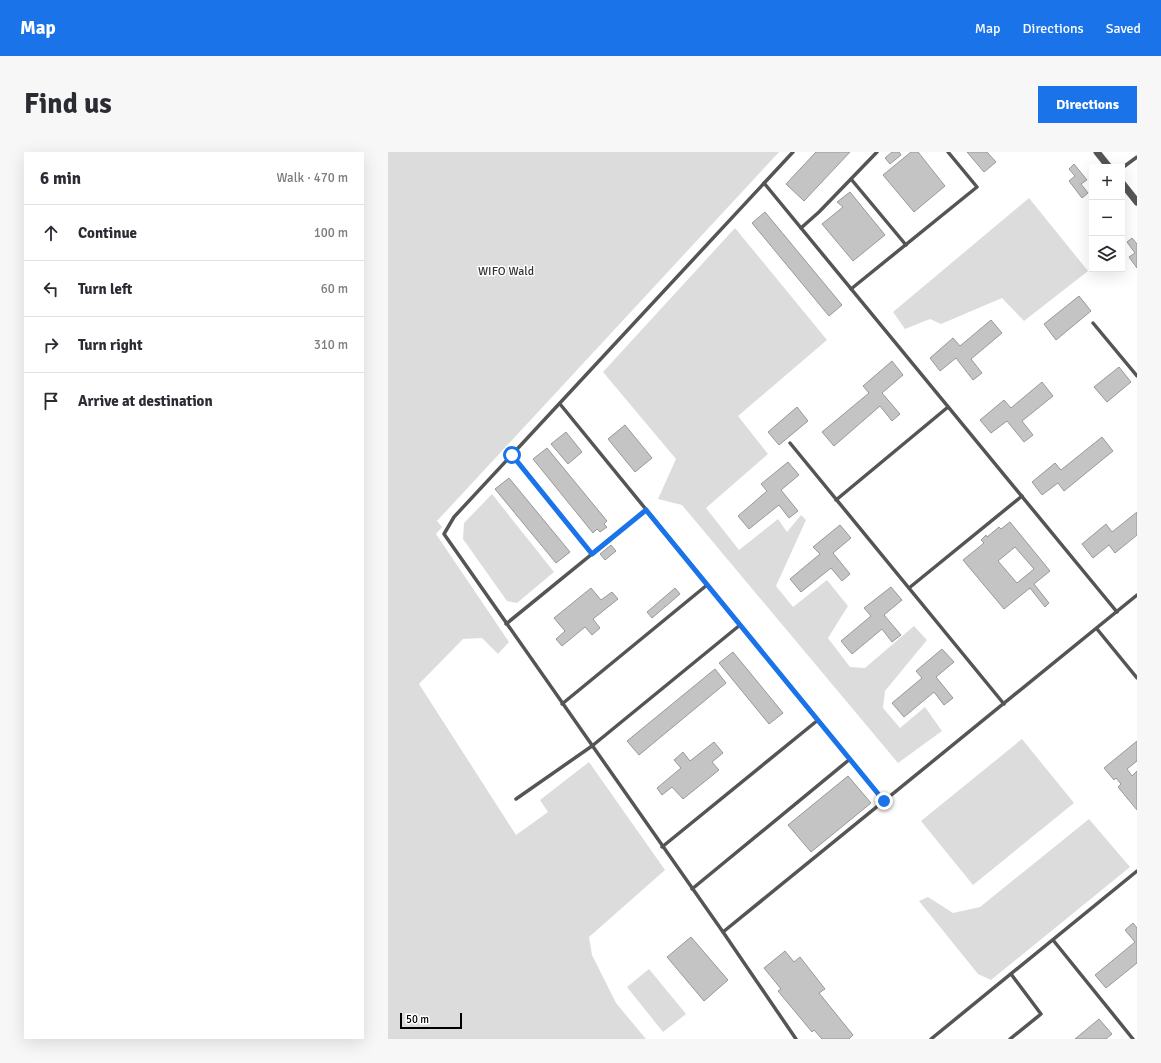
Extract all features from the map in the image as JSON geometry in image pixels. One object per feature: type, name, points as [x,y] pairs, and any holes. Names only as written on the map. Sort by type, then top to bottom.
[{"type":"street","points":[[1097,152],[1107,164]]},
{"type":"street","points":[[1125,187],[1137,202]]},
{"type":"lane","points":[[792,152],[454,517],[444,534],[723,932],[796,1039]]},
{"type":"lane","points":[[801,228],[819,212],[877,152]]},
{"type":"lane","points":[[851,289],[977,187],[948,152]]},
{"type":"lane","points":[[1125,166],[1137,157]]},
{"type":"lane","points":[[851,178],[906,245]]},
{"type":"lane","points":[[764,183],[1117,612]]},
{"type":"lane","points":[[1093,323],[1137,376]]},
{"type":"lane","points":[[560,404],[884,801]]},
{"type":"lane","points":[[836,500],[948,407]]},
{"type":"lane","points":[[790,443],[1004,704]]},
{"type":"lane","points":[[512,455],[592,554]]},
{"type":"lane","points":[[909,588],[1022,496]]},
{"type":"lane","points":[[506,624],[646,510]]},
{"type":"lane","points":[[562,704],[707,585]]},
{"type":"lane","points":[[723,932],[1137,596]]},
{"type":"lane","points":[[516,799],[592,746],[740,625]]},
{"type":"lane","points":[[1097,629],[1137,678]]},
{"type":"lane","points":[[662,847],[818,720]]},
{"type":"lane","points":[[692,889],[850,759]]},
{"type":"lane","points":[[931,1039],[1137,871]]},
{"type":"lane","points":[[1053,940],[1134,1039]]},
{"type":"lane","points":[[1010,1039],[1041,1014],[1011,974]]},
{"type":"green space","name":"WIFO Wald","points":[[388,152],[779,152],[437,521],[442,527],[436,534],[509,642],[498,654],[482,638],[463,639],[419,684],[516,835],[548,812],[540,800],[589,762],[665,870],[589,937],[592,955],[616,1003],[646,1039],[388,1039]]},
{"type":"green space","points":[[1029,198],[1088,271],[1024,321],[1002,298],[941,324],[930,319],[905,329],[893,312]]},
{"type":"green space","points":[[735,228],[827,340],[738,416],[768,454],[706,508],[739,550],[778,519],[787,532],[801,515],[806,520],[776,586],[793,607],[827,580],[848,606],[828,638],[850,667],[865,668],[914,626],[927,640],[885,691],[883,708],[900,728],[925,707],[942,731],[898,763],[682,505],[658,499],[676,459],[603,372]]},
{"type":"green space","points":[[492,494],[554,572],[517,603],[507,601],[463,539],[464,523]]},
{"type":"green space","points":[[1022,739],[1074,803],[973,885],[921,821]]},
{"type":"green space","points":[[1089,819],[1130,867],[991,980],[978,974],[919,901],[928,897],[953,913],[980,907]]},
{"type":"green space","points":[[649,969],[686,1014],[663,1032],[627,987]]},
{"type":"building","points":[[816,152],[850,152],[804,201],[786,184]]},
{"type":"building","points":[[892,152],[899,152],[901,155],[890,164],[885,158]]},
{"type":"building","points":[[911,152],[918,152],[945,186],[914,212],[883,175]]},
{"type":"building","points":[[967,152],[987,152],[996,162],[984,172]]},
{"type":"building","points":[[1074,164],[1087,180],[1081,184],[1088,193],[1082,198],[1069,181],[1075,176],[1069,169]]},
{"type":"building","points":[[850,192],[885,235],[853,261],[822,224],[843,207],[837,202]]},
{"type":"building","points":[[765,212],[842,305],[829,316],[752,223]]},
{"type":"building","points":[[1132,238],[1137,244],[1137,268],[1129,257],[1135,253],[1127,242]]},
{"type":"building","points":[[1079,296],[1091,311],[1056,340],[1044,324]]},
{"type":"building","points":[[991,320],[1002,333],[971,359],[982,373],[973,380],[956,358],[940,371],[930,358],[953,338],[960,346]]},
{"type":"building","points":[[892,361],[903,375],[882,393],[900,414],[892,421],[880,406],[834,446],[822,432],[869,393],[863,386]]},
{"type":"building","points":[[1119,367],[1131,382],[1107,402],[1094,387]]},
{"type":"building","points":[[1042,382],[1053,396],[1022,421],[1033,435],[1024,442],[1007,421],[991,433],[980,420],[1004,400],[1011,408]]},
{"type":"building","points":[[797,407],[808,421],[779,445],[768,432]]},
{"type":"building","points":[[625,425],[652,458],[635,472],[608,439]]},
{"type":"building","points":[[566,432],[582,452],[568,464],[551,444]]},
{"type":"building","points":[[1102,437],[1113,451],[1064,491],[1058,483],[1042,495],[1032,482],[1055,463],[1061,470]]},
{"type":"building","points":[[547,448],[607,521],[604,524],[607,527],[600,532],[597,529],[593,533],[533,459]]},
{"type":"building","points":[[788,462],[799,475],[781,490],[798,511],[789,518],[779,505],[749,529],[738,516],[767,491],[761,484]]},
{"type":"building","points":[[509,478],[570,552],[556,563],[495,489]]},
{"type":"building","points":[[1137,512],[1137,535],[1115,553],[1109,545],[1093,558],[1082,544],[1106,524],[1112,532]]},
{"type":"building","points":[[1010,522],[1050,571],[1034,584],[1049,603],[1045,607],[1030,588],[1004,609],[963,560],[984,543],[981,540],[986,535],[987,537],[999,527],[1001,529]],"holes":[[[1015,547],[1034,569],[1017,583],[998,561]]]},
{"type":"building","points":[[840,525],[851,538],[833,553],[850,574],[842,581],[831,568],[801,592],[790,579],[820,554],[813,547]]},
{"type":"building","points":[[611,545],[616,551],[605,560],[600,554]]},
{"type":"building","points":[[891,587],[902,600],[884,615],[901,635],[892,642],[882,629],[852,654],[841,641],[871,616],[864,608]]},
{"type":"building","points":[[591,588],[601,600],[612,592],[618,599],[593,619],[600,628],[592,635],[585,627],[562,646],[556,639],[565,631],[554,618]]},
{"type":"building","points":[[675,588],[680,594],[652,618],[647,612]]},
{"type":"building","points":[[942,649],[954,662],[936,677],[953,698],[944,705],[934,692],[904,717],[892,703],[922,678],[916,671]]},
{"type":"building","points":[[733,652],[783,713],[769,724],[719,663]]},
{"type":"building","points":[[715,669],[726,683],[639,755],[627,741]]},
{"type":"building","points":[[1137,741],[1137,761],[1127,769],[1132,776],[1137,771],[1137,810],[1118,787],[1121,784],[1116,778],[1114,780],[1104,768]]},
{"type":"building","points":[[714,742],[723,753],[712,762],[719,770],[683,799],[672,787],[662,795],[657,788],[681,768],[674,760],[683,752],[690,761]]},
{"type":"building","points":[[848,776],[871,803],[811,852],[788,825]]},
{"type":"building","points":[[1133,923],[1137,928],[1137,963],[1106,988],[1095,975],[1135,942],[1125,930]]},
{"type":"building","points":[[691,937],[728,980],[704,1001],[667,957]]},
{"type":"building","points":[[785,951],[794,962],[800,957],[825,989],[819,993],[853,1035],[849,1039],[822,1039],[814,1030],[812,1032],[778,991],[781,989],[764,968]]},
{"type":"building","points":[[1099,1019],[1112,1034],[1106,1039],[1075,1039]]},
{"type":"route","points":[[512,455],[592,554],[646,510],[884,801]]}]
